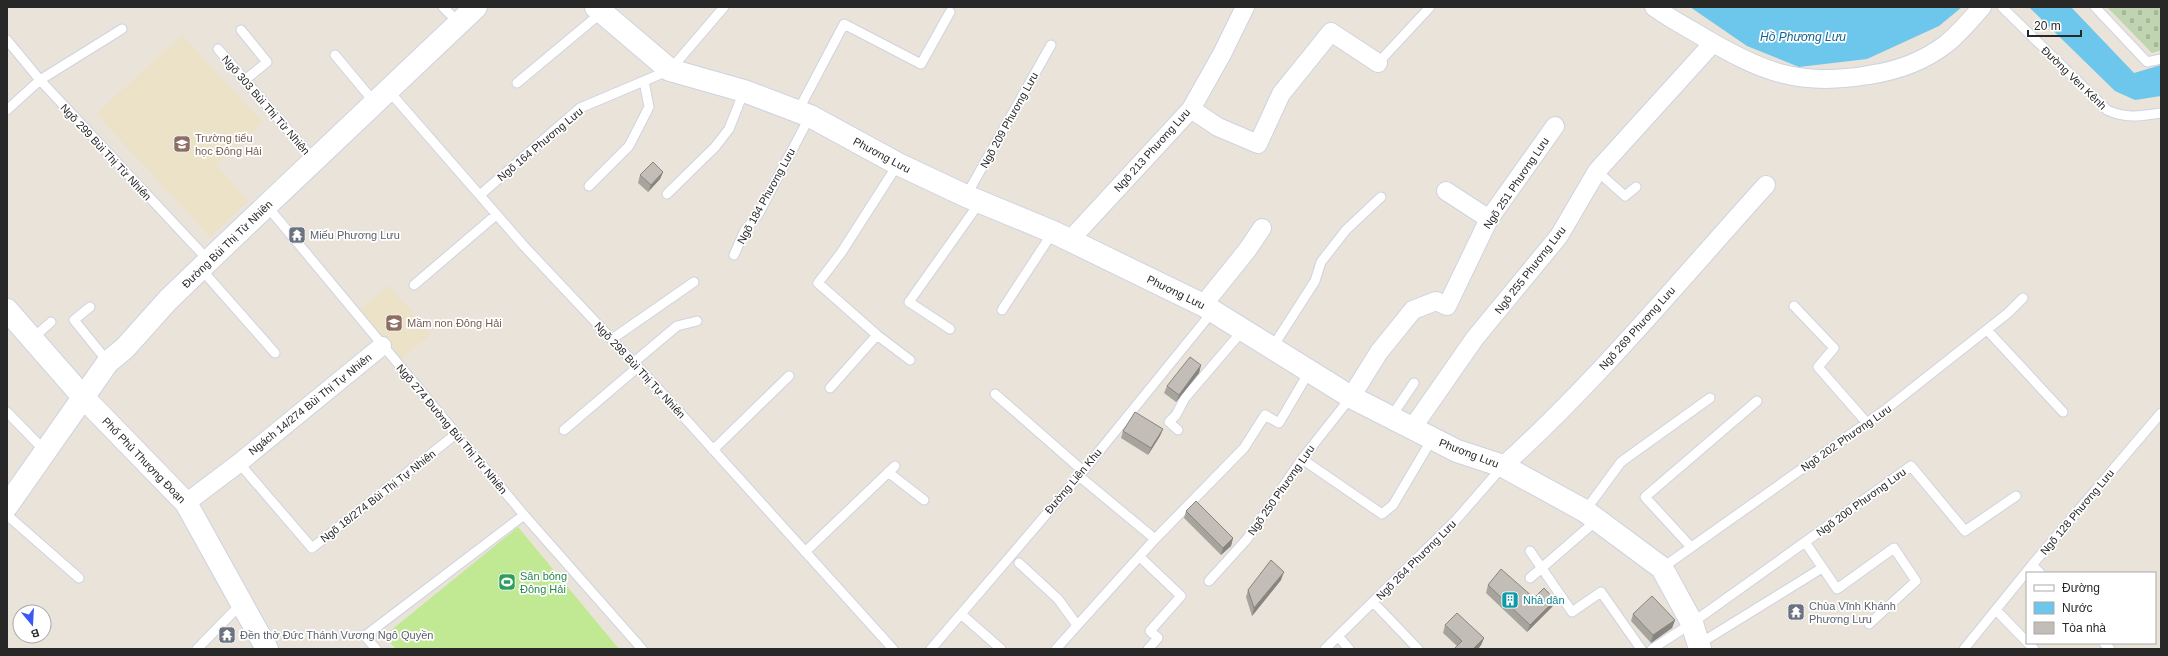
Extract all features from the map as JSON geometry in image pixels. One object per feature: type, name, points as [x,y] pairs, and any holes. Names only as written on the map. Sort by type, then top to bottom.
[{"type":"street","name":"Đường Bùi Thị Từ Nhiên","points":[[7,506],[108,362],[124,348],[168,300],[476,7]]},
{"type":"street","name":"Ngõ 213 Phương Lưu","points":[[1061,236],[1190,109],[1222,54],[1245,7]]},
{"type":"street","points":[[1654,7],[1749,64],[1796,78],[1820,80],[1846,79],[1881,73],[1916,62],[1947,43],[1982,7]]},
{"type":"street","name":"Phương Lưu","points":[[598,10],[670,70],[744,91],[804,114],[898,164],[973,199],[1061,236],[1208,308],[1351,397],[1413,427],[1432,439],[1457,451],[1503,466],[1591,516],[1662,568],[1692,623],[1699,647]]},
{"type":"street","points":[[1190,109],[1218,127],[1258,144],[1281,94],[1331,32],[1378,64]]},
{"type":"street","name":"Ngõ 255 Phương Lưu","points":[[1413,427],[1475,338],[1559,236],[1597,171],[1713,43]]},
{"type":"street","name":"Ngõ 251 Phương Lưu","points":[[1351,397],[1380,352],[1413,310],[1436,301],[1447,306],[1489,219],[1555,126]]},
{"type":"street","name":"Ngõ 269 Phương Lưu","points":[[1503,466],[1550,423],[1766,186]]},
{"type":"street","points":[[1446,191],[1489,219]]},
{"type":"street","points":[[1208,308],[1262,228]]},
{"type":"street","name":"Phố Phủ Thượng Đoạn","points":[[7,310],[84,398],[186,503],[243,602],[268,649]]},
{"type":"street","name":"Ngách 14/274 Bùi Thị Tự Nhiên","points":[[186,503],[239,463],[382,346]]},
{"type":"lane","points":[[443,7],[459,23]]},
{"type":"lane","points":[[670,70],[724,7]]},
{"type":"lane","points":[[1378,64],[1430,7]]},
{"type":"lane","name":"Đường Ven Kênh","points":[[2002,7],[2106,110],[2118,116],[2132,118],[2161,113]]},
{"type":"lane","points":[[2095,7],[2147,62],[2161,59]]},
{"type":"lane","points":[[517,83],[598,10]]},
{"type":"lane","name":"Ngõ 184 Phương Lưu","points":[[734,255],[745,230],[758,215],[844,24],[921,64],[950,12]]},
{"type":"lane","points":[[7,110],[40,80],[122,29]]},
{"type":"lane","points":[[241,30],[267,62],[245,80]]},
{"type":"lane","name":"Ngõ 299 Bùi Thị Từ Nhiên","points":[[7,40],[40,80],[205,265],[275,353]]},
{"type":"lane","name":"Ngõ 209 Phương Lưu","points":[[950,329],[909,302],[973,199],[1051,45]]},
{"type":"lane","name":"Ngõ 303 Bùi Thị Từ Nhiên","points":[[218,49],[315,161]]},
{"type":"lane","name":"Ngõ 298 Bùi Thị Tự Nhiên","points":[[335,55],[381,96],[480,195],[496,215],[636,365],[892,649]]},
{"type":"lane","name":"Ngõ 164 Phương Lưu","points":[[480,195],[580,108],[670,70]]},
{"type":"lane","points":[[589,186],[630,146],[649,107],[644,81]]},
{"type":"lane","points":[[666,194],[715,147],[729,129],[744,91]]},
{"type":"lane","points":[[898,164],[841,253],[818,283],[877,335],[910,360]]},
{"type":"lane","points":[[1597,171],[1625,196],[1636,187]]},
{"type":"lane","points":[[1272,348],[1315,281],[1321,262],[1346,230],[1382,197]]},
{"type":"lane","name":"Ngõ 274 Đường Bùi Thị Từ Nhiên","points":[[267,206],[524,515],[642,649]]},
{"type":"lane","points":[[414,285],[496,215]]},
{"type":"lane","points":[[1002,310],[1061,236]]},
{"type":"lane","points":[[612,339],[694,282]]},
{"type":"lane","name":"Ngõ 202 Phương Lưu","points":[[1662,568],[1867,423],[1987,330],[2023,298]]},
{"type":"lane","points":[[1794,306],[1834,348],[1818,367],[1867,423]]},
{"type":"lane","points":[[90,307],[74,320],[108,362]]},
{"type":"lane","name":"Đường Liên Khu","points":[[931,649],[1080,473],[1208,308]]},
{"type":"lane","points":[[564,430],[677,326],[697,321]]},
{"type":"lane","points":[[33,338],[51,322]]},
{"type":"lane","points":[[1178,430],[1169,422],[1176,415],[1186,398],[1243,330]]},
{"type":"lane","points":[[1987,330],[2063,412]]},
{"type":"lane","points":[[830,388],[877,335]]},
{"type":"lane","points":[[1056,649],[1155,539],[1244,448],[1265,415],[1279,423],[1309,372]]},
{"type":"lane","points":[[713,450],[789,376]]},
{"type":"lane","points":[[1391,417],[1414,383]]},
{"type":"lane","points":[[995,394],[1080,473],[1155,539]]},
{"type":"lane","name":"Ngõ 250 Phương Lưu","points":[[1209,581],[1247,539],[1302,459],[1351,397]]},
{"type":"lane","points":[[1530,578],[1542,568],[1591,516],[1621,462],[1710,398]]},
{"type":"lane","points":[[1691,547],[1645,497],[1757,401]]},
{"type":"lane","points":[[7,412],[46,452]]},
{"type":"lane","name":"Ngõ 128 Phương Lưu","points":[[2026,572],[2161,413]]},
{"type":"lane","name":"Ngõ 18/274 Bùi Thị Tự Nhiên","points":[[239,463],[312,548],[456,434]]},
{"type":"lane","points":[[1302,459],[1382,514],[1393,505],[1432,439]]},
{"type":"lane","name":"Ngõ 264 Phương Lưu","points":[[1325,649],[1455,521],[1503,466]]},
{"type":"lane","name":"Ngõ 200 Phương Lưu","points":[[1652,649],[1692,623],[1911,466],[1965,531],[2016,496]]},
{"type":"lane","points":[[805,552],[891,469],[924,500]]},
{"type":"lane","points":[[7,515],[79,578]]},
{"type":"lane","points":[[376,649],[365,636],[524,515]]},
{"type":"lane","points":[[1805,542],[1837,589],[1894,548],[1916,582],[1869,624]]},
{"type":"lane","points":[[1530,551],[1572,612],[1600,592],[1641,649]]},
{"type":"lane","points":[[1140,557],[1181,596],[1150,630],[1158,638],[1148,649]]},
{"type":"lane","points":[[1019,563],[1058,598],[1077,626]]},
{"type":"lane","points":[[2032,565],[2039,572]]},
{"type":"lane","points":[[1699,647],[1822,568]]},
{"type":"lane","name":"Ngõ 128 Phương Lưu","points":[[1964,649],[2026,572]]},
{"type":"lane","points":[[197,649],[243,602]]},
{"type":"lane","points":[[1373,602],[1418,649]]},
{"type":"lane","points":[[1996,610],[2026,640]]},
{"type":"lane","points":[[961,614],[1001,649]]},
{"type":"lane","points":[[1338,636],[1349,649]]},
{"type":"shaded area","name":"Trường tiểu học Đông Hải","points":[[182,35],[263,122],[216,165],[249,201],[210,237],[96,114]]},
{"type":"shaded area","name":"Mầm non Đông Hải","points":[[389,285],[431,334],[399,361],[357,312]]},
{"type":"green space","points":[[2107,7],[2161,7],[2161,50],[2152,53]]},
{"type":"green space","name":"Sân bóng Đông Hải","points":[[518,527],[619,649],[396,649],[384,636]]},
{"type":"water","name":"Hồ Phương Lưu","points":[[1690,7],[1962,7],[1939,26],[1867,59],[1799,67],[1747,46]]},
{"type":"water","points":[[2029,7],[2071,7],[2134,73],[2161,65],[2161,96],[2135,100],[2115,91]]},
{"type":"building","points":[[653,162],[663,172],[651,185],[640,175]]},
{"type":"building","points":[[1190,357],[1201,365],[1179,395],[1167,386]]},
{"type":"building","points":[[1135,412],[1163,429],[1151,448],[1123,431]]},
{"type":"building","points":[[1196,501],[1233,538],[1223,548],[1186,511]]},
{"type":"building","points":[[1271,560],[1284,572],[1254,608],[1248,590]]},
{"type":"building","name":"Nhà dân","points":[[1501,569],[1534,598],[1544,588],[1555,600],[1530,625],[1488,585]]},
{"type":"building","points":[[1652,596],[1675,620],[1653,635],[1633,614]]},
{"type":"building","points":[[1457,613],[1484,638],[1473,649],[1455,648],[1462,641],[1445,625]]},
{"type":"place","name":"Trường tiểu học Đông Hải","points":[[182,144]]},
{"type":"place","name":"Miếu Phương Lưu","points":[[297,235]]},
{"type":"place","name":"Mầm non Đông Hải","points":[[394,323]]},
{"type":"place","name":"Sân bóng Đông Hải","points":[[507,582]]},
{"type":"place","name":"Nhà dân","points":[[1510,600]]},
{"type":"place","name":"Chùa Vĩnh Khánh Phương Lưu","points":[[1796,612]]},
{"type":"place","name":"Đền thờ Đức Thánh Vương Ngô Quyền","points":[[227,635]]}]
